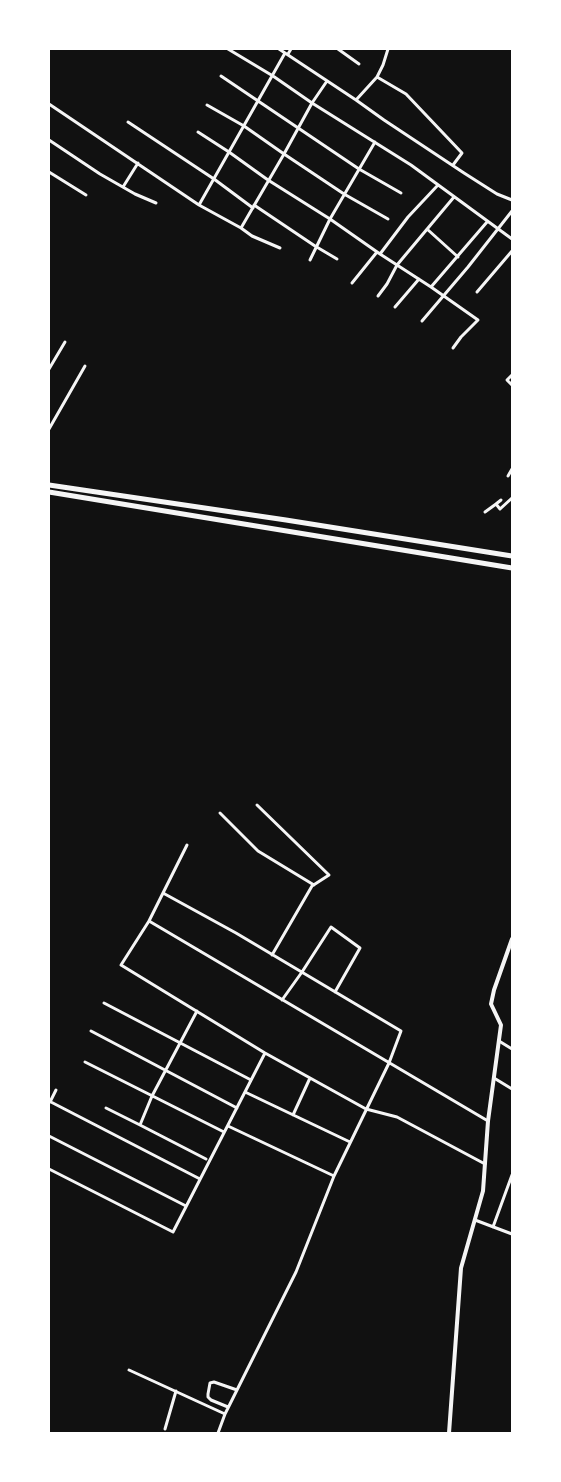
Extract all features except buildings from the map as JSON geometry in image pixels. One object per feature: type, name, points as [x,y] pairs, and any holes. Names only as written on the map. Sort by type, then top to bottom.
[{"type":"main road","points":[[49,485],[512,556]]},
{"type":"main road","points":[[49,492],[512,568]]},
{"type":"street","points":[[228,49],[411,165],[512,240]]},
{"type":"street","points":[[279,49],[452,166],[497,194],[512,200]]},
{"type":"street","points":[[199,205],[290,49]]},
{"type":"street","points":[[338,49],[359,64]]},
{"type":"street","points":[[356,100],[377,77],[384,65],[388,49]]},
{"type":"street","points":[[221,76],[360,170],[401,193]]},
{"type":"street","points":[[377,77],[406,94],[462,153],[452,166]]},
{"type":"street","points":[[241,228],[312,103],[327,81]]},
{"type":"street","points":[[49,104],[199,205],[252,236],[280,248]]},
{"type":"street","points":[[207,105],[244,126],[344,194],[388,218]]},
{"type":"street","points":[[128,122],[253,206],[337,259]]},
{"type":"street","points":[[198,132],[444,295],[478,320],[453,348]]},
{"type":"street","points":[[49,140],[123,187],[156,203]]},
{"type":"street","points":[[310,260],[315,246],[375,142]]},
{"type":"street","points":[[123,187],[138,163]]},
{"type":"street","points":[[49,172],[86,195]]},
{"type":"street","points":[[352,283],[438,185]]},
{"type":"street","points":[[378,296],[397,265],[454,197]]},
{"type":"street","points":[[422,320],[512,211]]},
{"type":"street","points":[[431,287],[487,222]]},
{"type":"street","points":[[427,229],[458,257]]},
{"type":"street","points":[[477,292],[512,251]]},
{"type":"street","points":[[395,306],[419,279]]},
{"type":"street","points":[[49,369],[65,342]]},
{"type":"street","points":[[49,429],[50,423],[85,366]]},
{"type":"street","points":[[512,375],[507,380],[512,385]]},
{"type":"street","points":[[508,476],[512,469]]},
{"type":"street","points":[[496,504],[500,508],[512,498]]},
{"type":"street","points":[[485,512],[501,500]]},
{"type":"street","points":[[257,805],[329,875],[312,886],[272,955]]},
{"type":"street","points":[[220,813],[258,851],[314,885]]},
{"type":"street","points":[[187,845],[149,921],[121,965],[265,1053],[366,1109],[398,1118],[485,1164]]},
{"type":"street","points":[[162,894],[236,933],[401,1031],[389,1063],[334,1176],[296,1272],[228,1407],[218,1433]]},
{"type":"street","points":[[149,921],[488,1121]]},
{"type":"street","points":[[282,1000],[330,928],[360,948],[335,992]]},
{"type":"street","points":[[449,1433],[461,1268],[483,1191],[488,1121],[501,1025],[491,1004],[512,939]]},
{"type":"street","points":[[104,1003],[251,1080]]},
{"type":"street","points":[[140,1125],[152,1096],[197,1011]]},
{"type":"street","points":[[91,1031],[237,1108]]},
{"type":"street","points":[[498,1041],[512,1049]]},
{"type":"street","points":[[49,1169],[173,1232],[265,1053]]},
{"type":"street","points":[[85,1062],[224,1132]]},
{"type":"street","points":[[293,1115],[310,1078]]},
{"type":"street","points":[[493,1078],[512,1089]]},
{"type":"street","points":[[56,1090],[50,1102],[200,1179]]},
{"type":"street","points":[[245,1092],[350,1142]]},
{"type":"street","points":[[106,1108],[206,1159]]},
{"type":"street","points":[[228,1126],[334,1176]]},
{"type":"street","points":[[49,1136],[186,1206]]},
{"type":"street","points":[[493,1227],[512,1175]]},
{"type":"street","points":[[475,1220],[512,1234]]},
{"type":"street","points":[[129,1370],[225,1414]]},
{"type":"street","points":[[228,1407],[208,1397],[210,1383],[214,1382],[237,1390]]},
{"type":"street","points":[[165,1429],[176,1391]]}]
